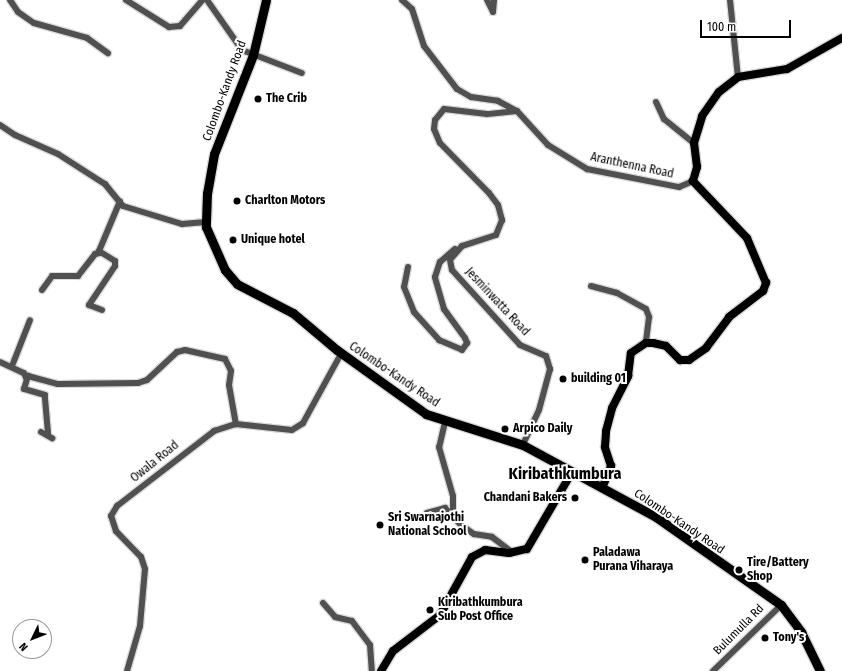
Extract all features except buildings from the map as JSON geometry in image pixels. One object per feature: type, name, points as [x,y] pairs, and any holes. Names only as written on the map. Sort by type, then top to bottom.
[{"type":"highway","name":"Colombo-Kandy Road","points":[[266,0],[253,55],[214,154],[206,222],[214,251],[237,284],[293,313],[341,354],[426,414],[445,422],[523,445],[572,472],[603,486],[656,517],[781,605],[801,632],[820,671]]},
{"type":"main road","points":[[603,486],[611,466],[606,447],[612,408],[628,376],[631,353],[646,343],[666,346],[680,360],[689,360],[706,348],[729,317],[763,291],[766,284],[747,238],[693,181],[697,167],[694,143],[702,116],[719,92],[738,77],[787,69],[842,38]]},
{"type":"main road","points":[[381,671],[393,651],[440,615],[472,557],[485,550],[507,552],[527,549],[572,472]]},
{"type":"street","points":[[10,0],[18,12],[34,24],[87,38],[108,54]]},
{"type":"street","points":[[126,0],[169,27],[180,26],[203,0]]},
{"type":"street","points":[[207,0],[233,40],[253,55],[302,73]]},
{"type":"street","name":"Aranthenna Road","points":[[402,0],[412,9],[424,46],[457,89],[471,97],[498,101],[517,111],[548,145],[587,168],[679,187],[693,181]]},
{"type":"street","points":[[487,0],[494,12],[494,0]]},
{"type":"street","points":[[730,0],[738,77]]},
{"type":"street","points":[[656,102],[664,119],[694,143]]},
{"type":"street","points":[[408,267],[404,287],[414,312],[439,340],[462,350],[467,343],[444,309],[435,277],[440,262],[462,246],[496,234],[502,220],[498,205],[489,193],[440,143],[435,120],[444,109],[487,114],[517,111]]},
{"type":"street","points":[[0,125],[15,136],[58,154],[106,184],[120,201],[146,215],[182,224],[206,222]]},
{"type":"street","points":[[100,253],[108,222],[120,201]]},
{"type":"street","name":"Jesminwatta Road","points":[[462,246],[450,260],[452,270],[520,344],[546,356],[550,369],[547,389],[523,445]]},
{"type":"street","points":[[42,290],[52,276],[78,276],[95,254],[100,253],[115,261],[115,266],[91,298],[90,304],[102,310]]},
{"type":"street","points":[[592,286],[617,293],[646,308],[649,317],[646,343]]},
{"type":"street","points":[[12,366],[30,320]]},
{"type":"street","points":[[0,362],[12,366],[26,378],[58,384],[138,383],[147,380],[177,352],[184,350],[225,359],[231,371],[230,391],[236,424]]},
{"type":"street","name":"Owala Road","points":[[127,671],[140,626],[145,569],[141,557],[116,531],[111,516],[117,506],[214,431],[236,424],[292,430],[303,422],[341,354]]},
{"type":"street","points":[[26,378],[24,389],[45,395],[47,434]]},
{"type":"street","points":[[445,422],[439,447],[453,496],[451,507],[453,514]]},
{"type":"street","points":[[427,512],[445,508],[474,534],[492,536],[507,552]]},
{"type":"street","points":[[323,603],[335,617],[352,620],[371,649],[372,671]]},
{"type":"street","name":"Bulumulla Rd","points":[[713,671],[781,605]]},
{"type":"place","name":"The Crib","points":[[258,99]]},
{"type":"place","name":"Charlton Motors","points":[[237,201]]},
{"type":"place","name":"Unique hotel","points":[[233,240]]},
{"type":"place","name":"building 01","points":[[563,379]]},
{"type":"place","name":"Arpico Daily","points":[[505,429]]},
{"type":"place","name":"Chandani Bakers","points":[[575,498]]},
{"type":"place","name":"Sri Swarnajothi National School","points":[[380,525]]},
{"type":"place","name":"Paladawa Purana Viharaya","points":[[585,560]]},
{"type":"place","name":"Tire/Battery Shop","points":[[739,570]]},
{"type":"place","name":"Kiribathkumbura Sub Post Office","points":[[430,610]]},
{"type":"place","name":"Tony's","points":[[765,638]]},
{"type":"district","name":"Kiribathkumbura","points":[[565,474]]}]
